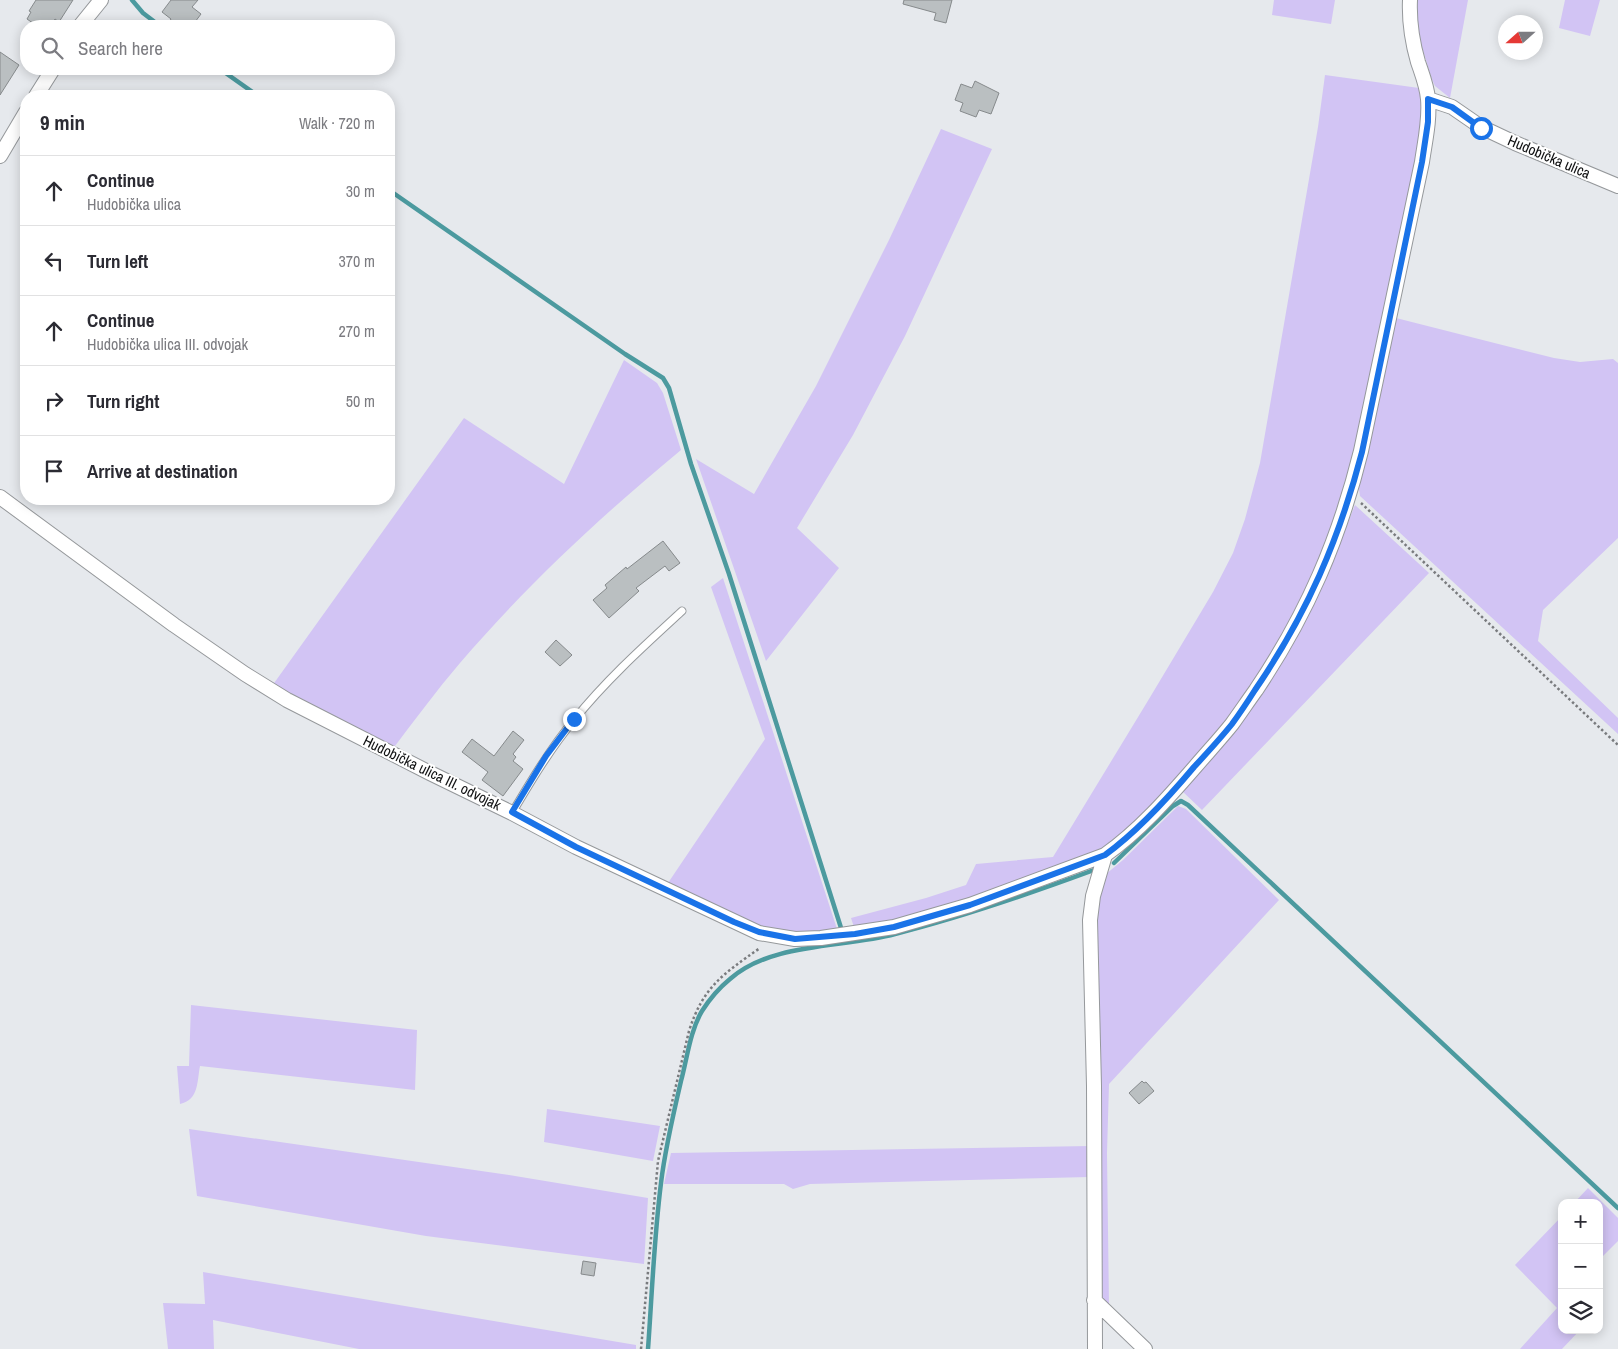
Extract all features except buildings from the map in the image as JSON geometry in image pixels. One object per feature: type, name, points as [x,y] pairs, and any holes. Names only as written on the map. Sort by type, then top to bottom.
[{"type":"street","points":[[85,20],[101,0]]},
{"type":"street","name":"Hudobička ulica III. odvojak","points":[[0,497],[174,625],[262,685],[317,716],[512,812],[576,847],[734,922],[759,932],[778,936],[795,939],[821,938],[894,927],[970,905],[1105,855],[1120,844],[1185,778],[1232,723],[1279,656],[1308,603],[1330,553],[1351,494],[1362,452],[1422,162],[1428,122],[1428,99],[1426,84],[1412,41],[1409,20],[1410,0]]},
{"type":"street","points":[[40,90],[49,75]]},
{"type":"street","name":"Hudobička ulica","points":[[1428,99],[1452,107],[1481,128],[1618,186]]},
{"type":"street","points":[[0,156],[20,122]]},
{"type":"street","points":[[1095,1349],[1094,1086],[1090,920],[1105,855]]},
{"type":"street","points":[[1094,1300],[1145,1349]]},
{"type":"lane","points":[[512,812],[546,756],[574,719],[636,654],[682,611]]},
{"type":"path","points":[[1351,494],[1618,745]]},
{"type":"path","points":[[641,1349],[658,1161],[677,1075],[693,1018],[704,996],[720,979],[736,965],[778,936]]},
{"type":"shaded area","points":[[1274,0],[1335,0],[1331,24],[1272,15]]},
{"type":"shaded area","points":[[1416,0],[1468,0],[1450,98],[1435,86],[1431,77],[1420,40],[1416,18]]},
{"type":"shaded area","points":[[1565,0],[1600,0],[1590,36],[1559,28]]},
{"type":"shaded area","points":[[1325,75],[1419,88],[1422,109],[1422,138],[1356,450],[1326,552],[1275,654],[1229,721],[1174,783],[1103,851],[973,899],[855,930],[851,918],[966,885],[976,864],[1053,857],[1213,592],[1233,553],[1245,519],[1260,463],[1318,127]]},
{"type":"shaded area","points":[[941,129],[992,149],[905,336],[853,435],[797,528],[839,568],[766,661],[696,459],[754,494],[816,386],[889,240]]},
{"type":"shaded area","points":[[1396,318],[1554,358],[1580,362],[1613,359],[1618,363],[1618,538],[1543,610],[1538,641],[1618,718],[1618,734],[1360,496],[1359,482]]},
{"type":"shaded area","points":[[624,360],[657,383],[663,393],[681,450],[593,526],[538,579],[451,674],[392,750],[272,686],[464,418],[564,484]]},
{"type":"shaded area","points":[[1355,505],[1429,573],[1202,810],[1182,791],[1235,727],[1337,550]]},
{"type":"shaded area","points":[[723,578],[838,932],[801,934],[758,927],[668,883],[765,739],[711,587]]},
{"type":"shaded area","points":[[1178,806],[1186,809],[1279,900],[1109,1084],[1107,1153],[1109,1306],[1101,1298],[1095,919],[1099,896],[1106,874]]},
{"type":"shaded area","points":[[191,1005],[417,1030],[415,1090],[200,1066],[194,1094],[186,1102],[180,1104],[177,1066],[189,1066]]},
{"type":"shaded area","points":[[547,1109],[660,1126],[653,1161],[544,1142]]},
{"type":"shaded area","points":[[189,1129],[509,1175],[648,1198],[644,1264],[426,1236],[197,1196]]},
{"type":"shaded area","points":[[1090,1146],[1089,1177],[810,1184],[793,1189],[784,1184],[664,1184],[671,1153]]},
{"type":"shaded area","points":[[1588,1188],[1599,1199],[1578,1199]]},
{"type":"shaded area","points":[[1603,1203],[1618,1218],[1618,1241],[1603,1256]]},
{"type":"shaded area","points":[[1558,1220],[1558,1334],[1576,1334],[1562,1349],[1520,1349],[1557,1308],[1515,1265]]},
{"type":"shaded area","points":[[203,1272],[636,1345],[636,1349],[359,1349],[213,1320],[214,1349],[168,1349],[163,1303],[205,1304]]},
{"type":"waterway","points":[[132,0],[152,20]]},
{"type":"waterway","points":[[228,75],[250,90]]},
{"type":"waterway","points":[[395,194],[625,354],[663,378],[669,388],[691,464],[729,574],[842,931]]},
{"type":"waterway","points":[[1114,863],[1173,806],[1181,801],[1188,805],[1618,1208]]},
{"type":"waterway","points":[[648,1349],[657,1224],[667,1145],[694,1027],[702,1011],[718,990],[747,967],[766,958],[787,952],[895,934],[996,905],[1094,870]]},
{"type":"route","points":[[574,719],[546,756],[512,812],[576,847],[759,932],[795,939],[855,934],[894,927],[970,905],[1105,855],[1120,844],[1179,785],[1232,723],[1279,656],[1308,603],[1330,553],[1351,494],[1362,452],[1422,162],[1428,122],[1428,99],[1452,107],[1481,128]]}]
